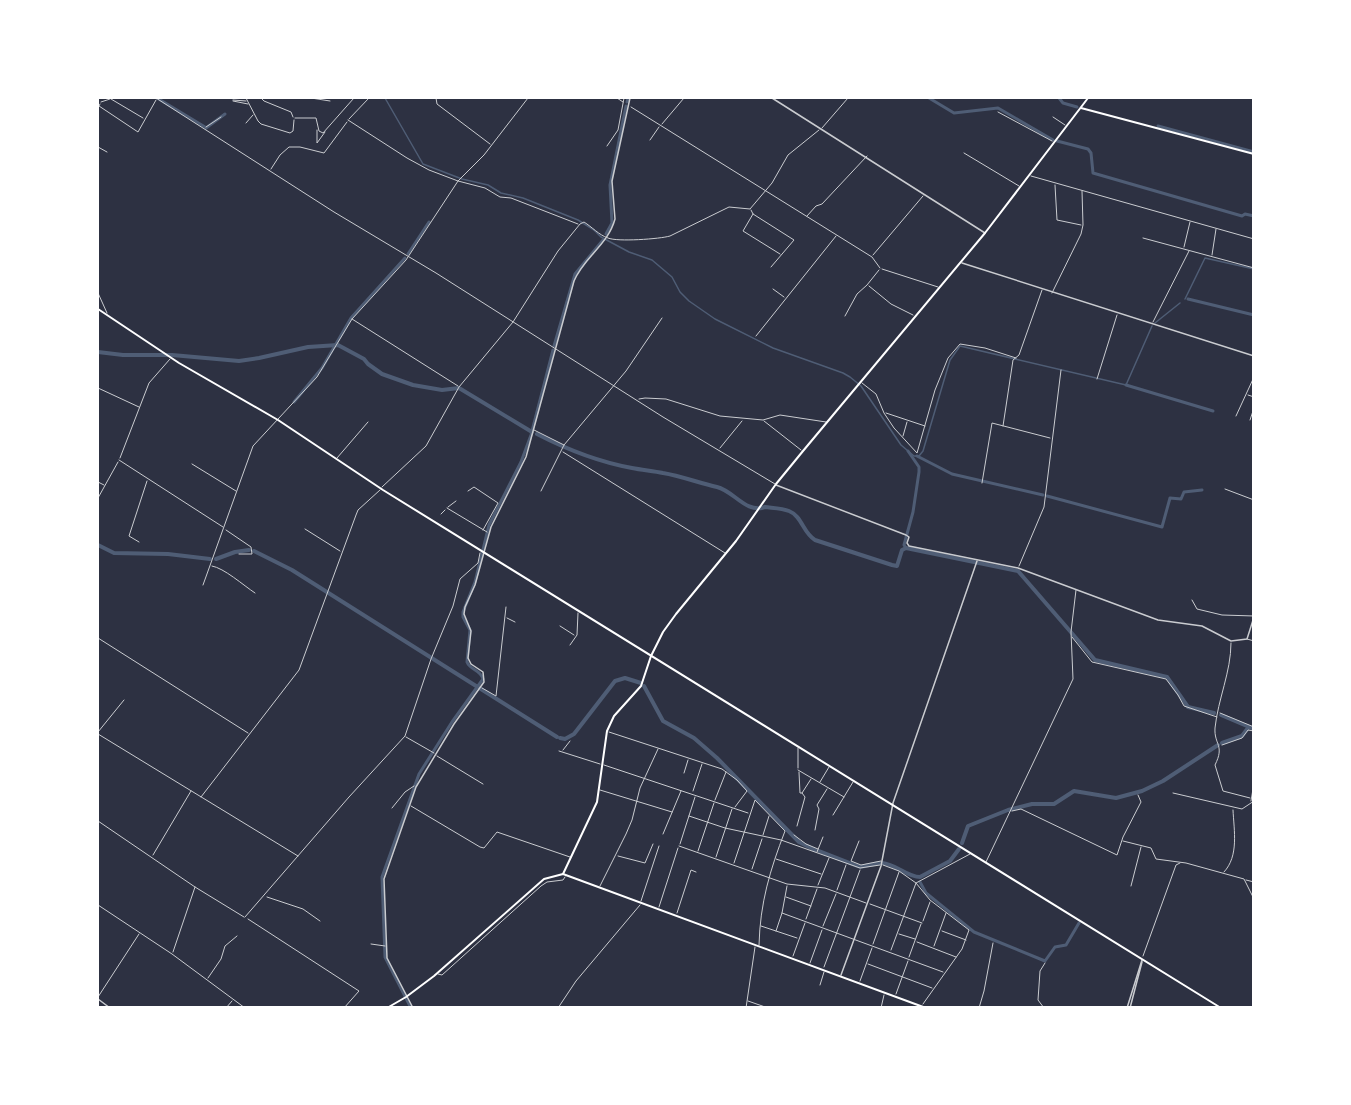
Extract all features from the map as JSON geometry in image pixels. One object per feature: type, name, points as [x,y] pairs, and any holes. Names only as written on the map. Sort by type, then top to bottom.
[{"type":"main road","points":[[565,875],[595,808],[607,731],[614,716],[641,686],[651,656],[663,632],[726,553],[776,484],[961,263],[1088,98]]},
{"type":"main road","points":[[1081,108],[1254,154]]},
{"type":"main road","points":[[98,309],[171,357],[278,420],[381,489],[1221,1008]]},
{"type":"main road","points":[[387,1008],[436,974],[544,879],[565,875],[926,1008]]},
{"type":"street","points":[[104,98],[98,107],[137,131],[140,131],[156,98],[614,386],[757,475],[776,484],[907,535],[909,546],[1018,568],[1158,620],[1202,626],[1231,641],[1247,639],[1254,642]]},
{"type":"street","points":[[101,102],[113,98],[144,119]]},
{"type":"street","points":[[233,99],[244,102],[246,98],[260,123],[290,133],[293,131],[295,118],[291,112],[261,98]]},
{"type":"street","points":[[311,98],[330,101]]},
{"type":"street","points":[[295,118],[316,118],[316,143],[354,98]]},
{"type":"street","points":[[270,170],[280,155],[289,147],[300,147],[324,153],[348,120],[369,98]]},
{"type":"street","points":[[436,98],[437,104],[491,145]]},
{"type":"street","points":[[203,585],[253,446],[317,377],[352,319],[408,256],[459,180],[491,145],[528,98]]},
{"type":"street","points":[[617,98],[623,102]]},
{"type":"street","points":[[607,146],[622,125],[624,98]]},
{"type":"street","points":[[483,530],[522,468],[576,276],[606,238],[615,219],[612,181],[622,125],[630,98]]},
{"type":"street","points":[[650,140],[684,98]]},
{"type":"street","points":[[772,98],[867,156],[985,233]]},
{"type":"street","points":[[750,209],[765,191],[788,155],[821,129],[848,98]]},
{"type":"street","points":[[233,99],[250,105]]},
{"type":"street","points":[[232,105],[233,99]]},
{"type":"street","points":[[628,105],[872,257],[880,268],[940,288]]},
{"type":"street","points":[[998,112],[1054,142]]},
{"type":"street","points":[[246,123],[254,114]]},
{"type":"street","points":[[205,128],[221,117]]},
{"type":"street","points":[[1053,117],[1067,126]]},
{"type":"street","points":[[348,120],[407,158],[459,180],[485,188],[500,197],[511,198],[580,224],[584,222],[606,238],[615,240],[670,236],[729,207],[750,209]]},
{"type":"street","points":[[317,129],[325,132]]},
{"type":"street","points":[[98,147],[107,152]]},
{"type":"street","points":[[964,153],[1020,187]]},
{"type":"street","points":[[807,216],[816,206],[822,204],[867,156]]},
{"type":"street","points":[[1029,176],[1254,239]]},
{"type":"street","points":[[1055,183],[1057,220],[1083,225]]},
{"type":"street","points":[[1052,293],[1081,234],[1082,191]]},
{"type":"street","points":[[872,257],[924,195]]},
{"type":"street","points":[[750,209],[753,214],[794,240],[771,267]]},
{"type":"street","points":[[753,214],[744,231],[781,255]]},
{"type":"street","points":[[1183,249],[1191,221]]},
{"type":"street","points":[[201,797],[299,670],[358,510],[422,451],[459,388],[513,322],[558,251],[580,224]]},
{"type":"street","points":[[1212,256],[1216,228]]},
{"type":"street","points":[[756,336],[837,235]]},
{"type":"street","points":[[1143,238],[1254,268]]},
{"type":"street","points":[[1152,324],[1189,251]]},
{"type":"street","points":[[961,263],[1254,356]]},
{"type":"street","points":[[845,316],[857,294],[880,268]]},
{"type":"street","points":[[867,285],[891,304],[916,316]]},
{"type":"street","points":[[772,289],[786,298]]},
{"type":"street","points":[[1003,426],[1013,360],[1019,355],[1042,290]]},
{"type":"street","points":[[98,293],[109,316]]},
{"type":"street","points":[[1097,379],[1118,313]]},
{"type":"street","points":[[541,491],[563,447],[614,386],[662,318]]},
{"type":"street","points":[[352,319],[459,388]]},
{"type":"street","points":[[859,383],[876,393],[884,413],[902,438],[917,453],[935,390],[948,358],[960,344],[1016,357]]},
{"type":"street","points":[[98,498],[119,460],[149,383],[171,357]]},
{"type":"street","points":[[1018,568],[1044,507],[1061,370]]},
{"type":"street","points":[[1236,416],[1254,377]]},
{"type":"street","points":[[98,388],[140,407]]},
{"type":"street","points":[[1246,395],[1254,397]]},
{"type":"street","points":[[638,400],[666,399],[711,415],[743,419],[763,420],[780,416],[826,422]]},
{"type":"street","points":[[1250,420],[1254,408]]},
{"type":"street","points":[[884,413],[926,426]]},
{"type":"street","points":[[719,450],[743,419]]},
{"type":"street","points":[[763,420],[803,451]]},
{"type":"street","points":[[902,438],[908,421]]},
{"type":"street","points":[[336,460],[369,422]]},
{"type":"street","points":[[982,483],[992,423],[1052,439]]},
{"type":"street","points":[[534,430],[726,553]]},
{"type":"street","points":[[119,460],[251,547],[252,554],[239,554]]},
{"type":"street","points":[[192,464],[237,492]]},
{"type":"street","points":[[139,542],[129,536],[148,479]]},
{"type":"street","points":[[98,482],[105,486]]},
{"type":"street","points":[[468,491],[474,487],[500,504]]},
{"type":"street","points":[[1226,489],[1254,500]]},
{"type":"street","points":[[441,514],[456,501]]},
{"type":"street","points":[[245,917],[405,736],[431,659],[453,606],[460,579],[478,563],[500,504]]},
{"type":"street","points":[[447,508],[488,532]]},
{"type":"street","points":[[305,529],[342,551]]},
{"type":"street","points":[[413,1008],[387,958],[384,882],[415,786],[434,754],[484,682],[484,675],[471,664],[468,658],[471,631],[464,611],[475,585],[482,551]]},
{"type":"street","points":[[841,976],[881,863],[893,804],[977,561]]},
{"type":"street","points":[[209,566],[222,568],[232,578],[255,593]]},
{"type":"street","points":[[986,862],[1073,679],[1071,632],[1076,590]]},
{"type":"street","points":[[1192,600],[1197,609],[1222,615],[1253,617],[1247,639]]},
{"type":"street","points":[[481,687],[496,696],[507,607]]},
{"type":"street","points":[[570,645],[576,636],[579,610]]},
{"type":"street","points":[[505,617],[515,621]]},
{"type":"street","points":[[560,626],[576,636]]},
{"type":"street","points":[[1071,635],[1092,662],[1166,679],[1184,706],[1217,717]]},
{"type":"street","points":[[98,638],[250,734]]},
{"type":"street","points":[[1173,793],[1233,808],[1242,809],[1253,802],[1250,798],[1223,790],[1215,765],[1220,746],[1215,730],[1223,685],[1231,662],[1231,641]]},
{"type":"street","points":[[124,700],[98,733],[299,856]]},
{"type":"street","points":[[1219,712],[1244,725],[1254,727]]},
{"type":"street","points":[[1220,746],[1242,738],[1248,730],[1254,731]]},
{"type":"street","points":[[607,731],[726,771],[747,791],[733,808],[715,859]]},
{"type":"street","points":[[405,736],[483,784]]},
{"type":"street","points":[[570,741],[561,751],[750,814]]},
{"type":"street","points":[[797,826],[805,797],[800,793],[797,750],[799,747]]},
{"type":"street","points":[[599,888],[632,820],[644,778],[658,748]]},
{"type":"street","points":[[684,772],[689,758]]},
{"type":"street","points":[[692,793],[703,762]]},
{"type":"street","points":[[819,782],[830,765]]},
{"type":"street","points":[[798,770],[844,797]]},
{"type":"street","points":[[697,852],[726,771]]},
{"type":"street","points":[[802,793],[812,778]]},
{"type":"street","points":[[833,815],[854,780]]},
{"type":"street","points":[[1250,798],[1254,783]]},
{"type":"street","points":[[392,808],[405,792],[415,786]]},
{"type":"street","points":[[815,831],[819,809],[817,805],[828,788]]},
{"type":"street","points":[[598,789],[672,812]]},
{"type":"street","points":[[663,834],[682,790]]},
{"type":"street","points":[[152,856],[191,791]]},
{"type":"street","points":[[658,909],[696,795]]},
{"type":"street","points":[[1010,811],[1021,808],[1117,855],[1123,837],[1141,802],[1138,795]]},
{"type":"street","points":[[733,865],[755,800],[784,831],[760,914],[746,1008]]},
{"type":"street","points":[[410,805],[480,847],[484,848],[497,832],[572,858]]},
{"type":"street","points":[[1222,873],[1231,863],[1235,844],[1233,808]]},
{"type":"street","points":[[689,816],[744,833],[781,840],[860,868],[881,863]]},
{"type":"street","points":[[751,871],[769,816]]},
{"type":"street","points":[[98,821],[195,887],[359,991],[345,1008]]},
{"type":"street","points":[[795,835],[806,844],[818,849]]},
{"type":"street","points":[[816,853],[823,837]]},
{"type":"street","points":[[859,841],[851,861],[861,865],[881,863],[899,872],[916,883],[930,900],[969,930],[957,957],[933,988],[922,1007]]},
{"type":"street","points":[[1123,841],[1151,848],[1156,859],[1181,863],[1254,882]]},
{"type":"street","points":[[616,855],[645,863],[653,844]]},
{"type":"street","points":[[1131,886],[1141,845]]},
{"type":"street","points":[[558,1008],[576,981],[640,903],[659,846]]},
{"type":"street","points":[[679,846],[787,884],[836,892],[922,923]]},
{"type":"street","points":[[890,952],[916,883],[971,853]]},
{"type":"street","points":[[792,958],[829,857]]},
{"type":"street","points":[[776,858],[822,875]]},
{"type":"street","points":[[1129,1006],[1142,959],[1176,865],[1181,863]]},
{"type":"street","points":[[810,964],[847,864]]},
{"type":"street","points":[[820,985],[860,868]]},
{"type":"street","points":[[677,913],[692,870],[696,872]]},
{"type":"street","points":[[860,983],[899,872]]},
{"type":"street","points":[[1244,879],[1254,899]]},
{"type":"street","points":[[776,931],[787,884]]},
{"type":"street","points":[[172,954],[195,887]]},
{"type":"street","points":[[265,896],[303,909],[320,921]]},
{"type":"street","points":[[784,897],[811,906]]},
{"type":"street","points":[[895,996],[930,900]]},
{"type":"street","points":[[98,905],[172,954],[245,1008]]},
{"type":"street","points":[[933,948],[946,912]]},
{"type":"street","points":[[782,913],[945,973]]},
{"type":"street","points":[[760,926],[799,939]]},
{"type":"street","points":[[940,930],[966,940]]},
{"type":"street","points":[[110,1008],[98,998],[116,966],[140,932]]},
{"type":"street","points":[[897,933],[957,957]]},
{"type":"street","points":[[207,980],[221,959],[225,946],[237,936]]},
{"type":"street","points":[[979,1008],[993,943]]},
{"type":"street","points":[[371,944],[384,946]]},
{"type":"street","points":[[867,963],[933,988]]},
{"type":"street","points":[[1044,1008],[1038,1000],[1040,971],[1045,963]]},
{"type":"street","points":[[881,1008],[885,992]]},
{"type":"street","points":[[226,1008],[233,999]]},
{"type":"street","points":[[746,1001],[768,1008]]},
{"type":"waterway","points":[[157,98],[205,127]]},
{"type":"waterway","points":[[385,98],[423,164],[462,179],[488,185],[501,193],[523,198],[578,220],[601,237],[629,252],[652,260],[672,277],[680,292],[689,301],[715,319],[773,348],[850,377],[861,386],[901,445],[914,456],[919,456],[923,451],[950,360],[960,346],[1126,385],[1152,326]]},
{"type":"waterway","points":[[627,102],[628,98]]},
{"type":"waterway","points":[[929,98],[954,113],[998,108],[1053,140]]},
{"type":"waterway","points":[[1059,98],[1063,103],[1077,107]]},
{"type":"waterway","points":[[606,234],[612,223],[610,185],[626,106]]},
{"type":"waterway","points":[[206,128],[225,114]]},
{"type":"waterway","points":[[1158,126],[1254,152]]},
{"type":"waterway","points":[[1057,141],[1088,149],[1091,153],[1093,173],[1242,216],[1245,214],[1254,216]]},
{"type":"waterway","points":[[408,254],[429,222]]},
{"type":"waterway","points":[[554,346],[575,274],[603,240]]},
{"type":"waterway","points":[[294,402],[322,368],[351,318],[405,258]]},
{"type":"waterway","points":[[1185,299],[1205,258],[1254,269]]},
{"type":"waterway","points":[[1188,299],[1254,315]]},
{"type":"waterway","points":[[1155,323],[1180,303]]},
{"type":"waterway","points":[[98,352],[239,361],[308,347],[338,345],[364,359],[382,374],[413,385],[442,390],[459,388],[532,432]]},
{"type":"waterway","points":[[411,1008],[385,957],[382,877],[419,774],[483,679],[467,662],[470,630],[463,617],[463,612],[475,582],[489,525],[521,462],[531,435],[553,350]]},
{"type":"waterway","points":[[1126,385],[1213,411]]},
{"type":"waterway","points":[[537,434],[595,459],[670,474],[723,489],[752,507],[789,511],[797,517],[815,540],[892,565],[897,566],[902,550],[906,548],[1018,571],[1095,660],[1167,677],[1188,707],[1214,713]]},
{"type":"waterway","points":[[906,548],[904,545],[913,512],[919,472],[919,467],[908,451]]},
{"type":"waterway","points":[[917,456],[952,474],[1043,495]]},
{"type":"waterway","points":[[1047,496],[1162,527],[1170,498],[1181,499],[1184,492],[1202,490]]},
{"type":"waterway","points":[[98,545],[114,553],[168,554],[210,559]]},
{"type":"waterway","points":[[216,559],[249,550]]},
{"type":"waterway","points":[[254,551],[292,570],[557,737]]},
{"type":"waterway","points":[[560,738],[565,739],[574,734],[615,681],[625,678],[641,683]]},
{"type":"waterway","points":[[644,686],[663,721],[694,738],[717,758],[799,842],[815,850]]},
{"type":"waterway","points":[[1221,715],[1254,729]]},
{"type":"waterway","points":[[1222,743],[1242,736],[1248,728]]},
{"type":"waterway","points":[[962,843],[968,826],[1008,810],[1032,804],[1054,804],[1074,791],[1116,798],[1142,791],[1163,781],[1218,745]]},
{"type":"waterway","points":[[882,863],[920,877],[950,861],[959,849]]},
{"type":"waterway","points":[[819,851],[860,867],[879,863]]},
{"type":"waterway","points":[[920,882],[926,893],[974,932],[1045,961],[1055,947],[1066,945],[1079,923]]}]
